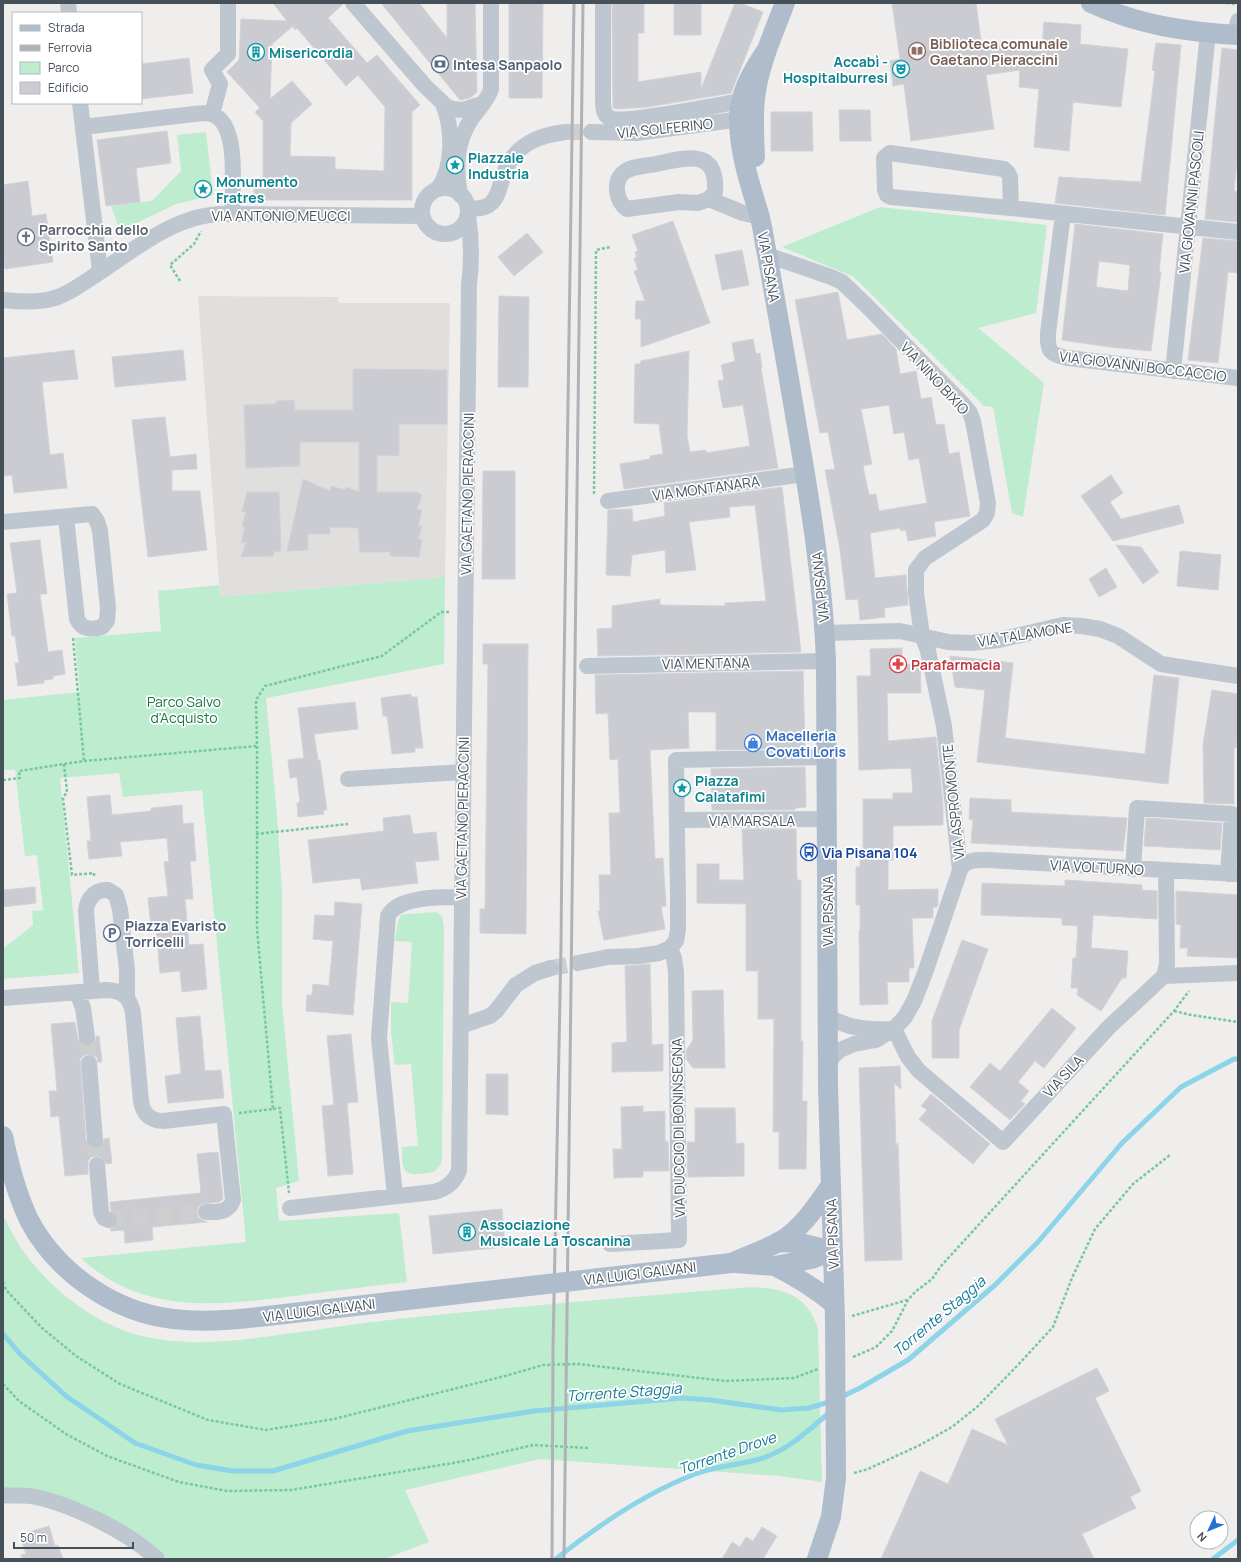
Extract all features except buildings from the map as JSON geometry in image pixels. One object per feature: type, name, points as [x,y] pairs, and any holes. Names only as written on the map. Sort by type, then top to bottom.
[{"type":"main road","name":"VIA PISANA","points":[[760,216],[754,122],[755,96],[766,51],[784,3]]},
{"type":"main road","points":[[1097,4],[1122,16],[1146,23],[1208,33],[1237,30]]},
{"type":"main road","name":"VIA PISANA","points":[[766,51],[748,81],[740,110],[746,166],[760,216],[805,474],[819,566],[826,661],[828,1065],[833,1251],[836,1478],[830,1522],[817,1559]]},
{"type":"main road","name":"VIA LUIGI GALVANI","points":[[3,1136],[18,1194],[30,1221],[40,1237],[58,1259],[79,1279],[103,1296],[125,1306],[149,1314],[172,1319],[219,1320],[250,1318],[731,1262],[775,1266],[811,1259],[833,1251]]},
{"type":"main road","name":"VIA LUIGI GALVANI","points":[[731,1262],[778,1242],[794,1232],[831,1185]]},
{"type":"main road","name":"VIA LUIGI GALVANI","points":[[778,1242],[800,1243],[833,1251]]},
{"type":"main road","name":"VIA LUIGI GALVANI","points":[[775,1266],[800,1279],[818,1291],[834,1312]]},
{"type":"street","points":[[212,114],[220,84],[212,70],[228,54],[228,3]]},
{"type":"street","points":[[353,3],[425,86],[443,104],[453,109],[463,110],[482,104]]},
{"type":"street","points":[[491,3],[490,93],[466,128],[461,140],[457,171],[465,206],[466,221],[457,231],[443,235],[435,233],[424,222],[422,216],[423,202],[427,196],[438,189],[446,188],[454,190],[465,206],[482,208],[490,204],[494,201],[499,192],[506,168],[516,153],[528,142],[548,135],[565,132]]},
{"type":"street","points":[[603,3],[603,100],[604,112],[607,117],[619,119],[740,110],[745,122],[756,166]]},
{"type":"street","name":"VIA GIOVANNI PASCOLI","points":[[1173,371],[1208,33]]},
{"type":"street","points":[[80,104],[100,271]]},
{"type":"street","points":[[438,189],[447,174],[450,142],[448,121],[443,104]]},
{"type":"street","name":"VIA SOLFERINO","points":[[591,132],[627,134],[740,110]]},
{"type":"street","points":[[83,128],[194,114],[212,114],[216,116],[223,124],[230,141],[232,166],[232,214]]},
{"type":"street","points":[[1011,208],[1010,177],[1004,169],[890,153],[884,158],[885,190],[887,195],[892,197],[1238,232]]},
{"type":"street","points":[[709,199],[715,192],[713,176],[708,165],[702,160],[695,158],[668,161],[631,169],[620,176],[617,183],[619,198],[627,209],[679,202],[698,203],[709,199],[743,213],[760,216]]},
{"type":"street","name":"VIA GAETANO PIERACCINI","points":[[290,1208],[429,1193],[443,1189],[450,1184],[457,1174],[460,1161],[461,896],[469,285],[472,248],[465,206]]},
{"type":"street","name":"VIA ANTONIO MEUCCI","points":[[3,306],[19,302],[45,300],[59,296],[156,236],[182,222],[204,216],[232,214],[422,216]]},
{"type":"street","name":"VIA GIOVANNI BOCCACCIO","points":[[1063,214],[1048,333],[1048,345],[1050,351],[1056,356],[1068,358],[1238,378]]},
{"type":"street","name":"VIA GAETANO PIERACCINI","points":[[457,231],[469,285]]},
{"type":"street","name":"VIA NINO BIXIO","points":[[767,255],[842,282],[947,387],[966,408],[973,421],[987,497],[987,513],[977,526],[925,558],[918,567],[915,585],[922,636]]},
{"type":"street","name":"VIA ANTONIO MEUCCI","points":[[3,300],[19,302]]},
{"type":"street","name":"VIA MONTANARA","points":[[608,501],[805,474]]},
{"type":"street","points":[[3,522],[92,514],[97,521],[100,531],[108,617],[106,623],[99,628],[86,629],[79,623],[76,616],[66,517]]},
{"type":"street","name":"VIA TALAMONE","points":[[825,633],[894,630],[909,632],[948,642],[979,643],[1000,640],[1056,626],[1082,626],[1100,629],[1118,636],[1162,664],[1238,676]]},
{"type":"street","name":"VIA ASPROMONTE","points":[[828,1065],[837,1052],[844,1047],[876,1040],[894,1029],[905,1017],[914,1001],[960,870],[944,726],[928,651],[922,636]]},
{"type":"street","name":"VIA MENTANA","points":[[587,666],[826,661]]},
{"type":"street","points":[[578,963],[608,957],[658,953],[670,948],[676,941],[678,936],[678,865],[676,760],[826,757]]},
{"type":"street","points":[[348,779],[463,772]]},
{"type":"street","points":[[1133,869],[1137,808],[1232,814],[1233,874]]},
{"type":"street","name":"VIA MARSALA","points":[[677,820],[827,819]]},
{"type":"street","name":"VIA VOLTURNO","points":[[960,870],[968,862],[983,860],[1233,874]]},
{"type":"street","points":[[1166,870],[1167,964],[1164,976],[1238,973]]},
{"type":"street","points":[[86,1037],[83,1008],[85,991],[86,911],[89,900],[96,893],[105,889],[114,893],[119,903],[127,970],[127,997]]},
{"type":"street","points":[[395,1196],[379,1038],[388,916],[396,907],[409,902],[430,898],[461,896]]},
{"type":"street","name":"VIA DUCCIO DI BONINSEGNA","points":[[610,1244],[679,1240],[676,969],[670,948]]},
{"type":"street","points":[[460,1026],[490,1016],[496,1011],[516,985],[535,973],[551,968]]},
{"type":"street","name":"VIA SILA","points":[[894,1029],[906,1053],[919,1071],[1003,1142],[1113,1022],[1164,976]]},
{"type":"street","points":[[3,998],[85,991],[117,991],[127,997],[133,1013],[141,1101],[144,1112],[151,1118],[163,1121],[224,1114],[233,1200],[231,1206],[227,1210],[206,1212]]},
{"type":"street","points":[[828,1016],[843,1024],[858,1029],[894,1029]]},
{"type":"street","points":[[89,1063],[95,1140]]},
{"type":"street","points":[[97,1165],[101,1212],[104,1218],[109,1220]]},
{"type":"street","points":[[3,1495],[30,1496],[70,1508],[111,1528],[148,1550],[157,1559]]},
{"type":"path","points":[[1227,3],[1233,4]]},
{"type":"path","points":[[180,282],[170,266],[194,244],[201,235],[202,230]]},
{"type":"path","points":[[608,501],[594,504],[596,250],[611,247]]},
{"type":"path","points":[[273,1110],[257,929],[256,700],[265,686],[382,656],[441,612],[465,611]]},
{"type":"path","points":[[79,623],[75,627],[72,635],[84,761]]},
{"type":"path","points":[[3,780],[20,778],[19,771],[84,761],[257,746]]},
{"type":"path","points":[[64,764],[67,792],[63,798],[72,875],[94,873],[96,893]]},
{"type":"path","points":[[256,834],[348,824]]},
{"type":"path","points":[[850,1358],[876,1347],[892,1331],[908,1300],[932,1279],[957,1248],[1174,1011],[1202,974]]},
{"type":"path","points":[[1174,1011],[1190,1015],[1238,1022]]},
{"type":"path","points":[[224,1114],[273,1110],[280,1108],[290,1208]]},
{"type":"path","points":[[836,1478],[868,1469],[920,1445],[952,1427],[976,1407],[1017,1366],[1052,1327],[1072,1278],[1095,1229],[1133,1184],[1170,1155]]},
{"type":"path","points":[[3,1282],[6,1290],[42,1328],[76,1356],[120,1384],[208,1420],[266,1430],[334,1419],[505,1376],[542,1365],[578,1364],[725,1381],[794,1378],[822,1368]]},
{"type":"path","points":[[834,1312],[908,1300]]},
{"type":"path","points":[[3,1384],[19,1401],[66,1434],[107,1456],[179,1482],[227,1491],[291,1490],[465,1461],[533,1445],[589,1448]]},
{"type":"shaded area","points":[[198,296],[338,297],[339,303],[450,303],[445,577],[220,597]]},
{"type":"green space","points":[[206,132],[213,195],[176,204],[120,231],[111,206],[152,201],[181,171],[177,135]]},
{"type":"green space","points":[[880,207],[1047,225],[1036,313],[978,328],[1044,383],[1023,517],[1012,513],[993,407],[984,406],[854,277],[782,247]]},
{"type":"green space","name":"Parco Salvo d'Acquisto","points":[[445,577],[444,664],[266,698],[277,815],[282,891],[282,1004],[299,1181],[276,1188],[279,1221],[399,1213],[407,1282],[272,1299],[214,1303],[186,1302],[158,1298],[131,1290],[105,1277],[81,1258],[246,1242],[202,790],[123,797],[119,773],[60,778],[79,973],[3,979],[3,949],[33,925],[32,911],[43,910],[37,855],[25,856],[15,770],[3,770],[3,700],[80,692],[75,638],[161,631],[158,591],[219,585],[220,597]]},
{"type":"green space","points":[[436,912],[442,916],[444,928],[442,1158],[441,1164],[435,1171],[413,1174],[405,1170],[403,1167],[402,1147],[418,1146],[411,1064],[395,1065],[391,1033],[391,1002],[408,1003],[412,942],[395,941],[398,921],[401,915]]},
{"type":"green space","points":[[3,1215],[26,1255],[52,1285],[65,1296],[93,1315],[123,1330],[156,1339],[174,1341],[208,1342],[243,1340],[368,1322],[442,1314],[752,1287],[774,1289],[784,1292],[800,1301],[807,1308],[818,1328],[822,1482],[779,1476],[540,1459],[405,1490],[429,1542],[384,1559],[167,1559],[89,1511],[21,1489],[3,1487]]},
{"type":"waterway","name":"Torrente Staggia","points":[[839,1398],[860,1388],[908,1360],[995,1285],[1038,1242],[1122,1143],[1181,1087],[1234,1059],[1238,1059]]},
{"type":"waterway","name":"Torrente Staggia","points":[[3,1334],[20,1354],[66,1396],[135,1443],[196,1465],[233,1471],[273,1471],[407,1431],[534,1411],[682,1398],[710,1400],[781,1410],[809,1408],[832,1401]]},
{"type":"waterway","name":"Torrente Drove","points":[[556,1559],[588,1534],[622,1511],[658,1491],[703,1471],[760,1459],[779,1451],[797,1439],[830,1412]]},
{"type":"waterway","name":"Torrente Staggia","points":[[1213,1559],[1238,1540]]},
{"type":"tunnel","points":[[565,132],[591,132]]},
{"type":"tunnel","points":[[551,968],[578,963]]},
{"type":"tunnel","points":[[87,1037],[89,1063]]},
{"type":"tunnel","points":[[95,1140],[97,1165]]},
{"type":"tunnel","points":[[109,1220],[206,1212]]},
{"type":"railway","points":[[552,1559],[553,1348],[561,946],[574,3]]},
{"type":"railway","points":[[564,1559],[583,3]]},
{"type":"place","name":"Biblioteca comunale Gaetano Pieraccini","points":[[917,51]]},
{"type":"place","name":"Misericordia","points":[[256,52]]},
{"type":"place","name":"Intesa Sanpaolo","points":[[440,64]]},
{"type":"place","name":"Accabì - Hospitalburresi","points":[[901,69]]},
{"type":"place","name":"Piazzale Industria","points":[[455,165]]},
{"type":"place","name":"Monumento Fratres","points":[[203,189]]},
{"type":"place","name":"Parrocchia dello Spirito Santo","points":[[26,237]]},
{"type":"place","name":"Parafarmacia","points":[[898,664]]},
{"type":"place","name":"Macelleria Covati Loris","points":[[753,743]]},
{"type":"place","name":"Piazza Calatafimi","points":[[682,788]]},
{"type":"place","name":"Via Pisana 104","points":[[809,852]]},
{"type":"place","name":"Piazza Evaristo Torricelli","points":[[112,933]]},
{"type":"place","name":"Associazione Musicale La Toscanina","points":[[467,1232]]}]
